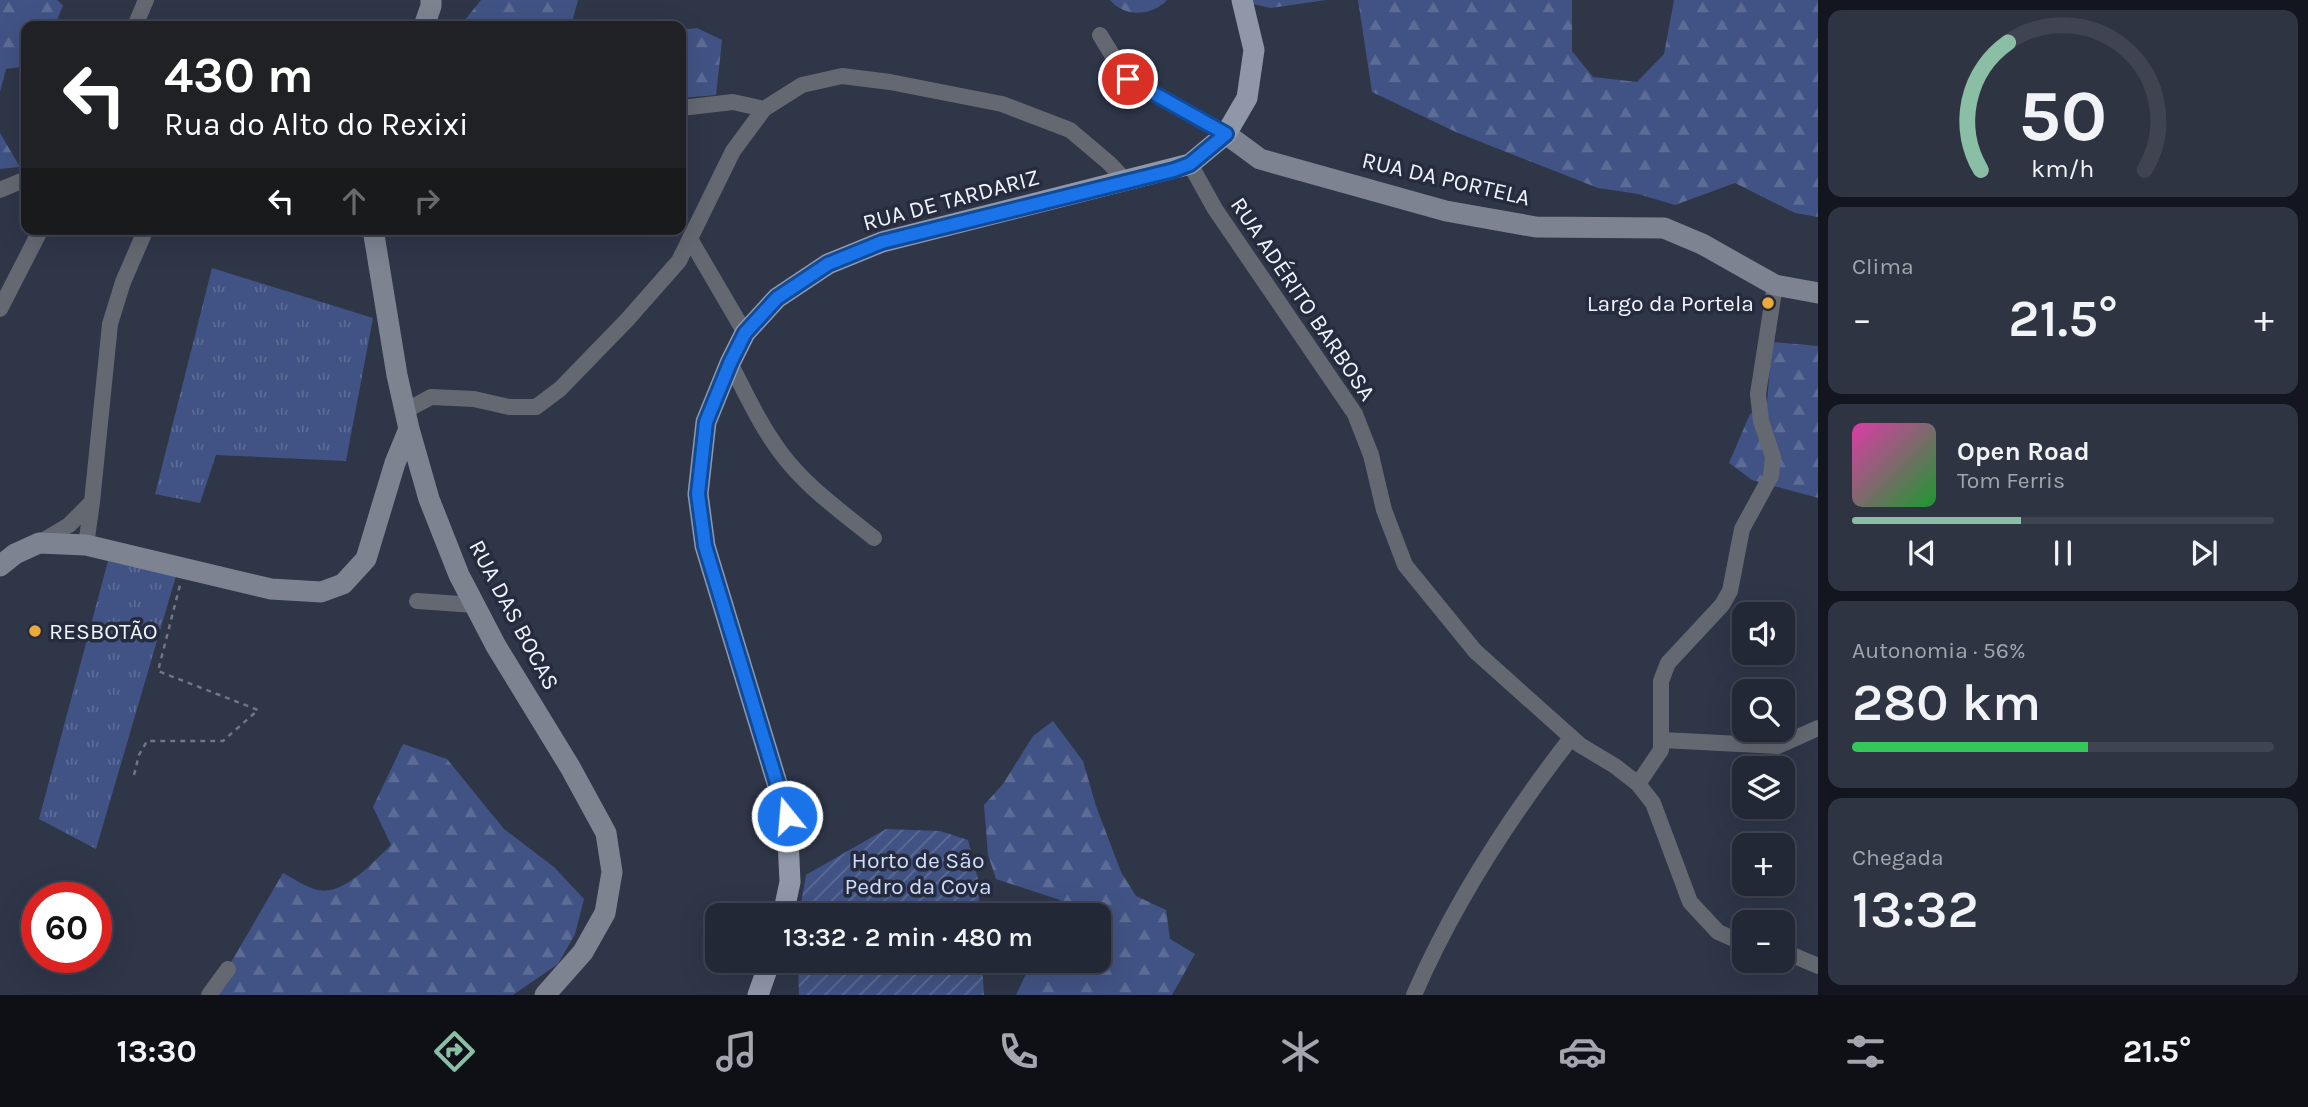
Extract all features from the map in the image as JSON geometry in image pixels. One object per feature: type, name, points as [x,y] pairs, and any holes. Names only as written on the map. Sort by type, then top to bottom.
[{"type":"main road","name":"RUA DE TARDARIZ","points":[[786,903],[790,882],[787,816],[705,546],[698,494],[706,422],[745,333],[777,298],[828,264],[882,242],[1190,164],[1226,134],[1247,98],[1254,50],[1242,0]]},
{"type":"main road","points":[[758,995],[766,973]]},
{"type":"street","points":[[137,21],[146,0]]},
{"type":"street","points":[[426,21],[431,6],[430,0]]},
{"type":"street","points":[[1100,35],[1128,79],[1226,134]]},
{"type":"street","points":[[40,544],[86,545],[271,589],[321,592],[343,584],[366,559],[407,420],[431,397],[474,399],[509,407],[536,407],[560,389],[679,261],[733,151],[764,109],[803,85],[842,76],[890,82],[1002,104],[1070,130],[1126,181]]},
{"type":"street","points":[[686,107],[733,102],[764,109]]},
{"type":"street","name":"RUA DA PORTELA","points":[[1226,134],[1260,159],[1446,211],[1536,227],[1664,228],[1702,244],[1775,285],[1818,293]]},
{"type":"street","name":"RUA ADÉRITO BARBOSA","points":[[1190,164],[1214,209],[1355,414],[1371,456],[1384,510],[1405,565],[1475,651],[1572,738],[1638,784],[1653,803],[1690,902],[1718,932],[1732,938]]},
{"type":"street","points":[[0,177],[21,178]]},
{"type":"street","points":[[0,190],[21,180]]},
{"type":"street","points":[[0,309],[38,235]]},
{"type":"street","points":[[86,545],[110,324],[122,282],[143,235]]},
{"type":"street","name":"RUA DAS BOCAS","points":[[374,235],[407,420],[429,499],[459,575],[496,646],[570,767],[606,833],[612,872],[605,913],[583,952],[545,995]]},
{"type":"street","points":[[690,239],[745,333]]},
{"type":"street","points":[[1638,784],[1661,750],[1661,681],[1668,663],[1722,606],[1730,591],[1742,529],[1770,476],[1773,457],[1761,421],[1758,394],[1775,285]]},
{"type":"street","points":[[730,363],[758,417],[782,454],[813,488],[874,538]]},
{"type":"street","points":[[0,566],[15,554],[40,544],[69,525],[92,502]]},
{"type":"street","points":[[417,601],[475,605]]},
{"type":"street","points":[[1663,740],[1778,746],[1818,728]]},
{"type":"street","points":[[1415,995],[1449,927],[1491,853],[1572,738]]},
{"type":"street","points":[[1795,956],[1818,966]]},
{"type":"street","points":[[209,995],[228,969]]},
{"type":"path","points":[[134,775],[139,755],[147,741],[223,741],[258,710],[158,671],[185,568]]},
{"type":"green space","points":[[0,0],[57,0],[63,5],[57,21],[21,21],[21,66],[6,69],[0,92]]},
{"type":"green space","points":[[481,0],[578,0],[572,21],[464,21]]},
{"type":"green space","points":[[1110,0],[1167,0],[1153,10],[1138,13],[1123,10]]},
{"type":"green space","points":[[1251,0],[1326,0],[1271,8],[1253,4]]},
{"type":"green space","points":[[1358,0],[1572,0],[1572,51],[1593,77],[1637,82],[1664,54],[1674,0],[1818,0],[1818,217],[1795,213],[1735,183],[1675,205],[1638,194],[1598,188],[1458,133],[1372,92]]},
{"type":"green space","points":[[697,28],[722,40],[716,95],[686,98],[686,29]]},
{"type":"green space","points":[[0,133],[20,167],[0,169]]},
{"type":"green space","points":[[212,268],[373,318],[346,461],[216,455],[200,503],[155,494]]},
{"type":"green space","points":[[1772,342],[1818,346],[1818,498],[1752,480],[1729,463],[1750,414],[1767,403]]},
{"type":"green space","points":[[108,561],[176,576],[96,849],[39,819]]},
{"type":"green space","points":[[1053,721],[1083,761],[1096,806],[1121,872],[1136,896],[1166,910],[1170,939],[1195,954],[1172,995],[1016,995],[1026,973],[1111,973],[1111,903],[1060,903],[1060,900],[996,879],[988,855],[984,805],[1003,784],[1033,736]]},
{"type":"green space","points":[[403,744],[447,759],[504,829],[554,867],[584,899],[575,934],[558,964],[513,995],[212,995],[283,873],[318,890],[338,888],[358,876],[391,845],[373,807]]},
{"type":"green space","name":"Horto de São Pedro da Cova","points":[[886,829],[940,831],[968,840],[978,879],[979,903],[801,903],[806,875]]},
{"type":"green space","name":"Horto de São Pedro da Cova","points":[[798,973],[983,973],[984,995],[799,995]]},
{"type":"place","name":"Largo da Portela","points":[[1768,303]]},
{"type":"place","name":"RESBOTÃO","points":[[35,631]]},
{"type":"route","points":[[787,816],[705,546],[698,494],[706,422],[730,363],[745,333],[777,298],[828,264],[882,242],[1174,170],[1190,164],[1226,134],[1128,79]]}]
